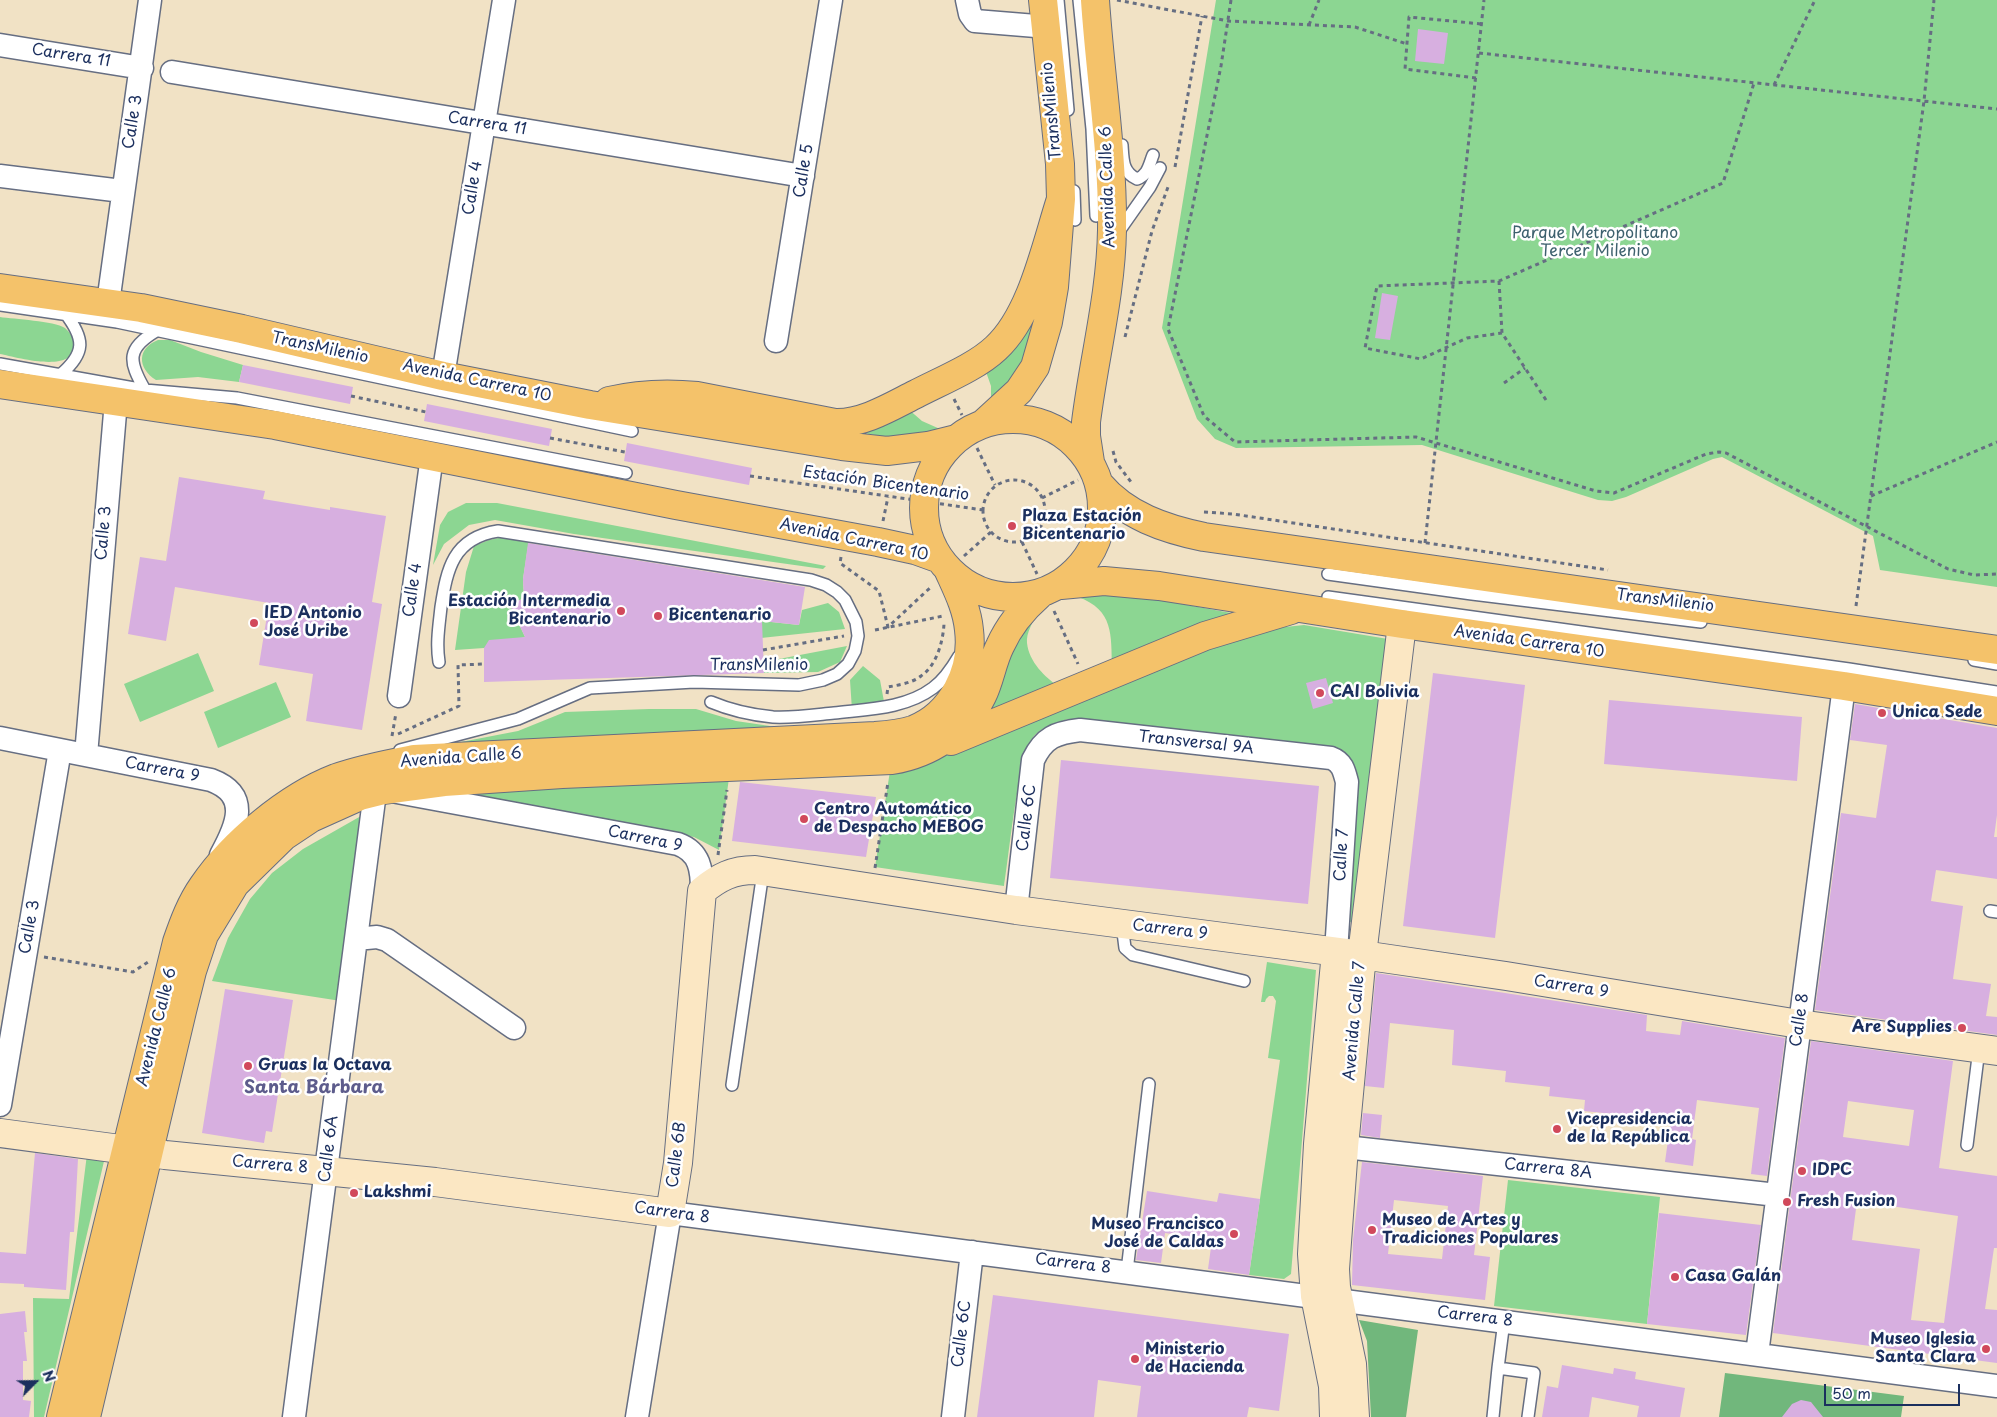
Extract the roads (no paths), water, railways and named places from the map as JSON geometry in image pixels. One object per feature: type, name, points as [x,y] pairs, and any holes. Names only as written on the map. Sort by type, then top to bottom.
[{"type":"main road","points":[[972,436],[1019,391],[1035,367],[1042,350],[1070,200],[1060,164],[1043,0]]},
{"type":"main road","name":"Avenida Calle 6","points":[[61,1417],[138,1151],[204,936],[226,896],[243,874],[284,836],[311,818],[337,805],[380,791],[413,785],[475,780],[892,760],[911,756],[930,749],[957,729],[974,711],[983,696],[998,648],[1018,617],[1047,591],[1075,573],[1088,559],[1097,542],[1103,503],[1090,475],[1086,422],[1112,241],[1108,148],[1095,0]]},
{"type":"main road","points":[[590,404],[648,394],[675,394],[697,396],[845,424],[882,411],[979,360],[995,350],[1008,336],[1026,304],[1070,200]]},
{"type":"main road","name":"Avenida Carrera 10","points":[[0,288],[108,303],[234,327],[443,376],[590,404],[864,449],[907,450],[972,436],[1008,419],[1035,421],[1051,427],[1066,436],[1079,448],[1090,475]]},
{"type":"main road","name":"Avenida Carrera 10","points":[[0,384],[275,425],[676,505],[905,547],[941,573],[979,591],[999,597],[1019,598],[1089,581],[1123,582],[1302,607],[1402,624],[1844,686],[1937,706],[1997,711]]},
{"type":"main road","name":"Avenida Calle 6","points":[[86,1417],[177,942],[192,904],[210,876],[240,844],[269,818],[295,800],[336,778],[392,763],[435,757],[875,736],[902,733],[926,724],[942,712],[955,695],[965,674],[970,632],[961,596],[941,573],[929,539],[924,517],[925,502],[931,474],[941,455],[972,436]]},
{"type":"main road","points":[[1090,475],[1108,494],[1125,507],[1150,522],[1178,532],[1997,650]]},
{"type":"main road","points":[[930,749],[1204,636],[1302,607]]},
{"type":"street","name":"Calle 3","points":[[108,303],[122,191],[142,68],[150,0]]},
{"type":"street","name":"Calle 4","points":[[443,376],[504,0]]},
{"type":"street","name":"Calle 5","points":[[776,341],[831,0]]},
{"type":"street","points":[[967,0],[970,14],[975,21],[1036,26]]},
{"type":"street","name":"Carrera 11","points":[[0,45],[142,68]]},
{"type":"street","name":"Carrera 11","points":[[172,72],[803,176]]},
{"type":"street","points":[[0,176],[122,191]]},
{"type":"street","name":"Calle 3","points":[[86,755],[116,402]]},
{"type":"street","name":"Calle 4","points":[[398,696],[432,456]]},
{"type":"street","name":"Avenida Calle 7","points":[[1334,1417],[1326,1298],[1336,1287],[1331,1146],[1353,957],[1402,624]]},
{"type":"street","name":"Calle 8","points":[[1757,1354],[1844,686]]},
{"type":"street","name":"Transversal 9A","points":[[1055,735],[1080,730],[1321,756],[1337,760]]},
{"type":"street","name":"Calle 6C","points":[[1016,910],[1033,760],[1042,745],[1055,735]]},
{"type":"street","name":"Carrera 9","points":[[0,738],[211,780],[228,789],[234,797],[238,818],[234,833],[210,876]]},
{"type":"street","name":"Calle 3","points":[[0,1105],[60,750]]},
{"type":"street","name":"Calle 7","points":[[1337,760],[1342,766],[1347,782],[1353,957]]},
{"type":"street","name":"Carrera 9","points":[[380,791],[678,844],[688,847],[695,854],[709,886],[727,874],[740,870],[763,872],[1016,910],[1353,957],[1506,976],[1799,1024],[1988,1050]]},
{"type":"street","name":"Calle 6A","points":[[294,1417],[356,939],[380,791]]},
{"type":"street","name":"Calle 6B","points":[[637,1417],[678,1163],[709,886]]},
{"type":"street","points":[[356,939],[377,937],[387,940],[514,1028]]},
{"type":"street","name":"Carrera 8","points":[[0,1133],[138,1151],[444,1183],[1997,1386]]},
{"type":"street","name":"Carrera 8A","points":[[1331,1146],[1777,1195]]},
{"type":"street","name":"Calle 6C","points":[[953,1417],[972,1252]]},
{"type":"street","name":"Avenida Calle 7","points":[[1326,1298],[1352,1364],[1355,1417]]},
{"type":"lane","name":"TransMilenio","points":[[1058,0],[1069,125]]},
{"type":"lane","points":[[1079,0],[1092,129],[1096,216]]},
{"type":"lane","points":[[1099,49],[1110,73],[1115,91]]},
{"type":"lane","points":[[1121,137],[1125,170],[1130,176],[1137,179],[1142,177],[1146,173],[1153,154]]},
{"type":"lane","points":[[1112,241],[1154,180],[1160,168]]},
{"type":"lane","name":"TransMilenio","points":[[0,306],[65,313],[158,330],[632,431]]},
{"type":"lane","points":[[60,375],[74,362],[81,346],[80,336],[65,313]]},
{"type":"lane","points":[[145,390],[133,368],[132,356],[134,348],[144,338],[158,330]]},
{"type":"lane","points":[[0,364],[145,390],[237,398],[626,473]]},
{"type":"lane","name":"TransMilenio","points":[[336,778],[371,760],[410,746],[518,719],[590,688],[694,682],[770,685],[814,683],[837,674],[848,664],[855,651],[858,636],[856,622],[846,600],[826,585],[811,580],[498,531],[472,539],[456,555],[448,569],[437,637],[439,662]]},
{"type":"lane","name":"TransMilenio","points":[[1328,574],[1717,624]]},
{"type":"lane","points":[[1328,597],[1839,667],[1997,692]]},
{"type":"lane","points":[[711,702],[729,709],[773,716],[794,717],[885,706],[911,700],[933,688],[949,672],[970,632]]},
{"type":"lane","points":[[1959,658],[1997,664]]},
{"type":"lane","points":[[732,1085],[763,872]]},
{"type":"lane","points":[[1122,924],[1125,948],[1133,955],[1244,981]]},
{"type":"lane","points":[[1967,1144],[1988,1050]]},
{"type":"lane","points":[[1127,1271],[1149,1084]]},
{"type":"lane","points":[[1493,1417],[1504,1321]]},
{"type":"lane","points":[[1498,1368],[1534,1373],[1528,1417]]},
{"type":"place","name":"Plaza Estación Bicentenario","points":[[1012,526]]},
{"type":"place","name":"Estación Intermedia Bicentenario","points":[[621,611]]},
{"type":"place","name":"Bicentenario","points":[[658,616]]},
{"type":"place","name":"IED Antonio José Uribe","points":[[254,623]]},
{"type":"place","name":"CAI Bolivia","points":[[1320,693]]},
{"type":"place","name":"Unica Sede","points":[[1882,713]]},
{"type":"place","name":"Centro Automático de Despacho MEBOG","points":[[804,819]]},
{"type":"place","name":"Are Supplies","points":[[1962,1028]]},
{"type":"place","name":"Gruas la Octava","points":[[248,1066]]},
{"type":"place","name":"Vicepresidencia de la República","points":[[1557,1129]]},
{"type":"place","name":"IDPC","points":[[1802,1171]]},
{"type":"place","name":"Lakshmi","points":[[354,1193]]},
{"type":"place","name":"Fresh Fusion","points":[[1787,1202]]},
{"type":"place","name":"Museo de Artes y Tradiciones Populares","points":[[1372,1230]]},
{"type":"place","name":"Museo Francisco José de Caldas","points":[[1234,1234]]},
{"type":"place","name":"Casa Galán","points":[[1675,1277]]},
{"type":"place","name":"Museo Iglesia Santa Clara","points":[[1986,1349]]},
{"type":"place","name":"Ministerio de Hacienda","points":[[1135,1359]]},
{"type":"district","name":"Santa Bárbara","points":[[314,1088]]},
{"type":"park label","name":"Parque Metropolitano Tercer Milenio","points":[[1595,243]]}]
